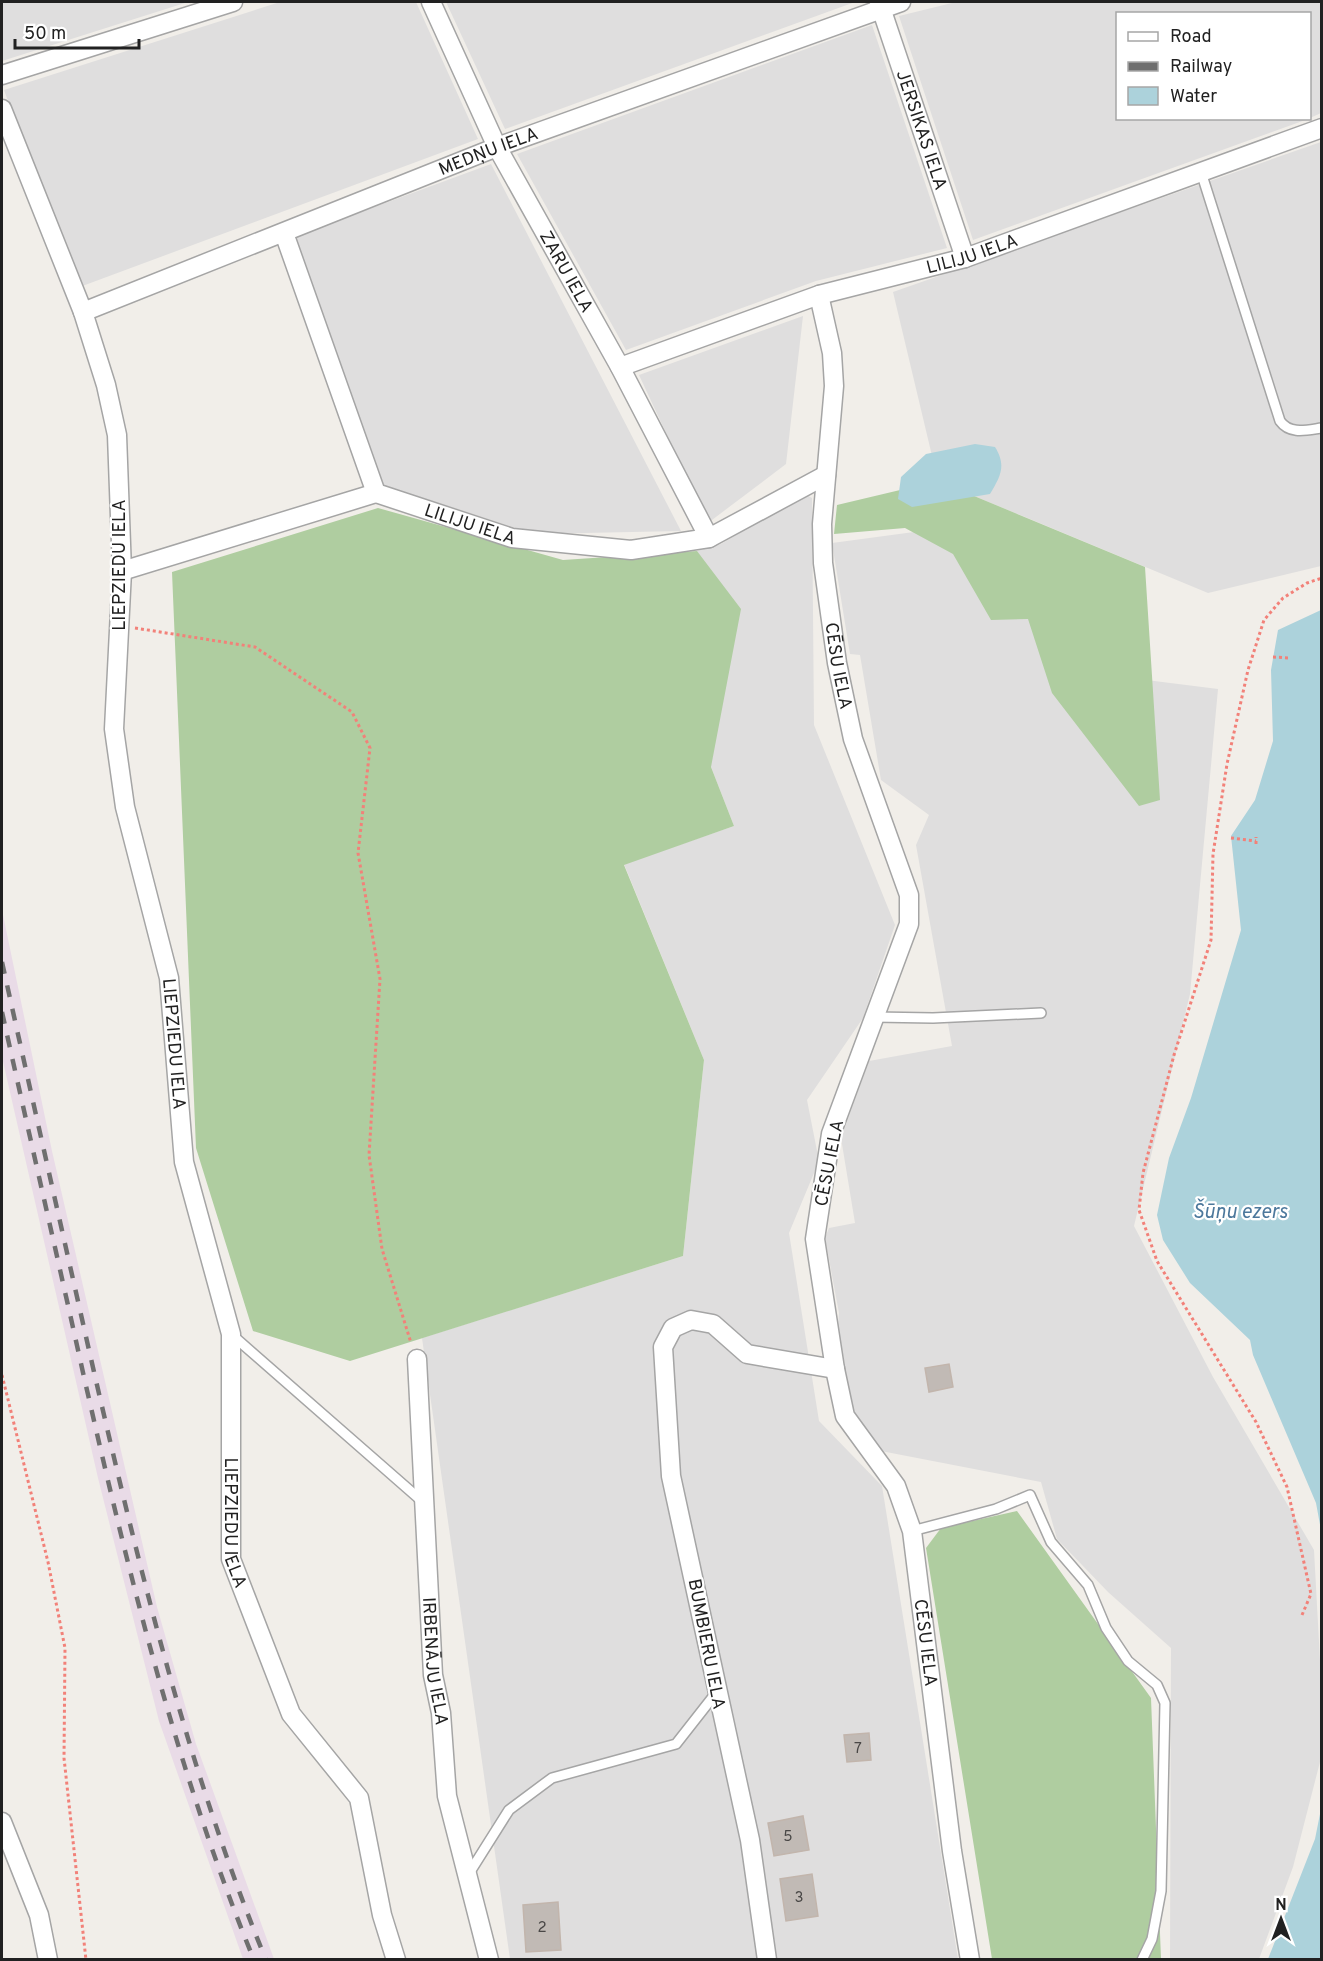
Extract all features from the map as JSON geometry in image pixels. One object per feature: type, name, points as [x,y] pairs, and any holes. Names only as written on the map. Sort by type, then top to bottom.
[{"type":"street","points":[[2,75],[232,2]]},
{"type":"street","name":"ZARU IELA","points":[[431,2],[497,147],[620,368],[709,538]]},
{"type":"street","name":"MEDŅU IELA","points":[[83,312],[497,147],[880,4],[901,2]]},
{"type":"street","name":"JERSIKAS IELA","points":[[880,4],[964,258]]},
{"type":"street","name":"LIEPZIEDU IELA","points":[[2,109],[83,312],[106,385],[117,435],[122,571],[114,729],[125,807],[169,978],[184,1162],[231,1334],[231,1559],[291,1714],[359,1798],[381,1915],[396,1959]]},
{"type":"street","name":"LILIJU IELA","points":[[620,368],[819,295],[964,258],[1322,128]]},
{"type":"street","points":[[122,571],[376,493],[284,233]]},
{"type":"street","name":"CĒSU IELA","points":[[819,295],[832,353],[834,386],[822,524],[823,563],[837,663],[853,739],[909,895],[909,924],[831,1134],[815,1239],[835,1369],[845,1416],[896,1486],[912,1531],[952,1851],[970,1959]]},
{"type":"street","name":"LILIJU IELA","points":[[376,493],[512,538],[631,550],[709,538],[826,475]]},
{"type":"street","name":"BUMBIERU IELA","points":[[767,1959],[750,1840],[716,1693],[706,1632],[671,1476],[663,1347],[673,1328],[691,1320],[713,1324],[747,1354],[835,1369]]},
{"type":"street","name":"IRBENĀJU IELA","points":[[417,1359],[432,1675],[441,1713],[447,1796],[489,1959]]},
{"type":"street","points":[[2,1822],[39,1915],[48,1959]]},
{"type":"lane","points":[[1201,172],[1280,422],[1293,431],[1322,428]]},
{"type":"lane","points":[[874,1017],[933,1018],[1041,1012]]},
{"type":"lane","points":[[231,1334],[424,1503]]},
{"type":"lane","points":[[912,1531],[996,1509],[1030,1495],[1051,1542],[1088,1585],[1106,1628],[1128,1661],[1157,1685],[1165,1703],[1166,1758],[1160,1839],[1161,1891],[1152,1939],[1142,1959]]},
{"type":"lane","points":[[468,1875],[508,1810],[552,1778],[676,1744],[716,1693]]},
{"type":"path","points":[[1302,1615],[1311,1594],[1287,1487],[1256,1422],[1157,1261],[1140,1210],[1143,1173],[1174,1055],[1211,940],[1213,854],[1227,764],[1248,670],[1264,620],[1283,598],[1307,583],[1322,578]]},
{"type":"path","points":[[120,625],[255,647],[352,712],[370,748],[358,852],[380,979],[369,1155],[382,1249],[417,1359]]},
{"type":"path","points":[[1273,657],[1290,658]]},
{"type":"path","points":[[1231,838],[1256,841]]},
{"type":"path","points":[[2,1375],[48,1562],[65,1648],[64,1758],[86,1959]]},
{"type":"shaded area","points":[[2,2],[188,2],[2,61]]},
{"type":"shaded area","points":[[280,2],[416,2],[478,139],[77,288],[4,90]]},
{"type":"shaded area","points":[[446,2],[855,2],[505,129]]},
{"type":"shaded area","points":[[956,2],[1321,2],[1321,113],[1311,118],[1311,12],[1116,12],[1116,120],[1305,120],[973,240],[899,16]]},
{"type":"shaded area","points":[[872,25],[947,248],[816,281],[626,350],[517,154]]},
{"type":"shaded area","points":[[1321,142],[1321,566],[1208,593],[938,481],[893,292]]},
{"type":"shaded area","points":[[491,164],[681,531],[534,534],[377,483],[285,240]]},
{"type":"shaded area","points":[[803,316],[786,464],[708,523],[639,375]]},
{"type":"shaded area","points":[[805,494],[812,498],[814,725],[895,925],[863,1018],[807,1100],[819,1161],[789,1233],[819,1421],[882,1486],[958,1959],[510,1959],[422,1338],[683,1256],[704,1060],[624,864],[734,826],[711,767],[697,551],[721,544]]},
{"type":"shaded area","points":[[1011,519],[1051,668],[1218,689],[1190,994],[1134,1226],[1213,1377],[1314,1550],[1321,1679],[1321,1758],[1293,1867],[1259,1959],[1170,1959],[1171,1648],[1108,1592],[1057,1539],[1041,1482],[881,1451],[854,1417],[838,1326],[839,1313],[825,1238],[829,1228],[855,1223],[841,1138],[869,1061],[952,1046],[916,845],[929,815],[881,780],[860,655],[850,654],[832,543]]},
{"type":"shaded area","points":[[2,910],[52,1151],[157,1607],[196,1744],[274,1959],[243,1959],[159,1721],[98,1478],[2,1057]]},
{"type":"green space","points":[[938,481],[1145,567],[1160,800],[1139,806],[1052,693],[1028,619],[991,620],[953,554],[905,528],[834,534],[837,505]]},
{"type":"green space","points":[[378,508],[563,560],[697,551],[741,609],[711,767],[734,826],[624,865],[704,1060],[683,1256],[350,1361],[253,1331],[196,1148],[172,572]]},
{"type":"green space","points":[[1017,1511],[1151,1698],[1161,1959],[992,1959],[926,1548],[941,1528]]},
{"type":"water","points":[[975,444],[995,447],[1001,460],[1001,471],[990,494],[912,507],[898,499],[901,477],[926,454]]},
{"type":"water","name":"Šūņu ezers","points":[[1321,610],[1321,1530],[1316,1503],[1253,1355],[1250,1340],[1190,1283],[1163,1240],[1157,1215],[1169,1158],[1191,1098],[1241,930],[1231,836],[1255,800],[1273,741],[1271,670],[1278,630]]},
{"type":"water","points":[[1321,1809],[1321,1959],[1268,1959],[1315,1839]]},
{"type":"building","points":[[949,1364],[953,1387],[929,1392],[925,1368]]},
{"type":"building","points":[[869,1733],[871,1760],[847,1762],[844,1735]]},
{"type":"building","points":[[803,1816],[809,1850],[774,1856],[768,1823]]},
{"type":"building","points":[[812,1874],[818,1916],[786,1921],[780,1879]]},
{"type":"building","points":[[558,1902],[561,1950],[526,1952],[523,1905]]},
{"type":"railway","points":[[2,962],[94,1372],[148,1595],[189,1743],[238,1888],[266,1960]]},
{"type":"railway","points":[[2,1012],[101,1451],[137,1599],[201,1817],[254,1960]]}]
